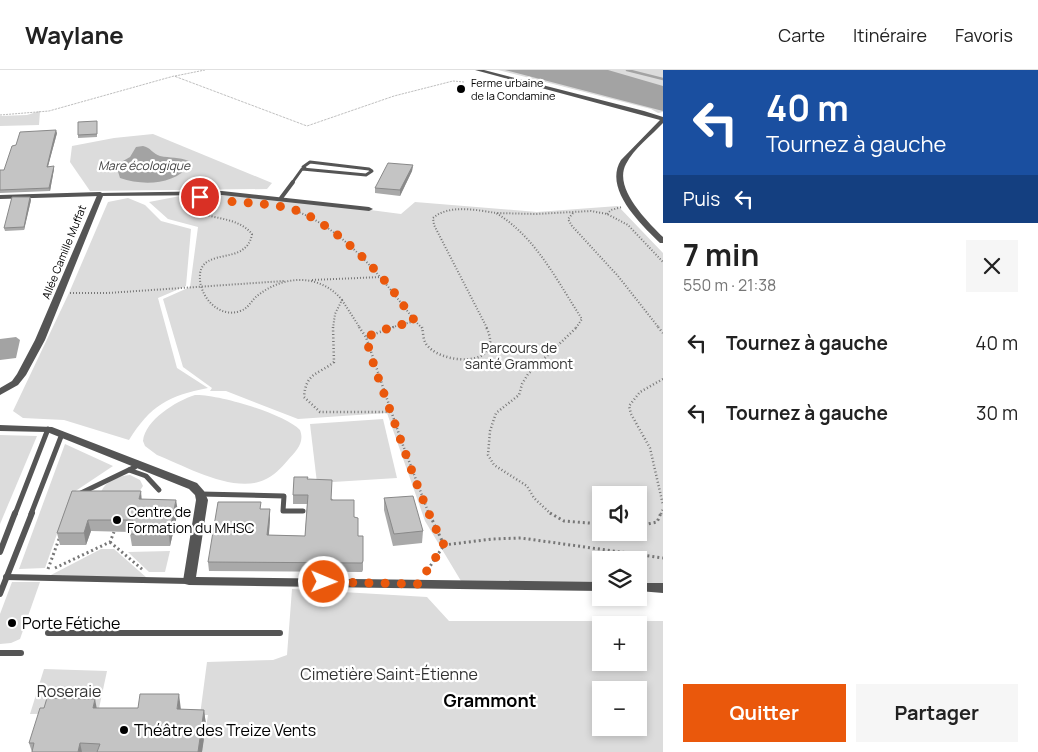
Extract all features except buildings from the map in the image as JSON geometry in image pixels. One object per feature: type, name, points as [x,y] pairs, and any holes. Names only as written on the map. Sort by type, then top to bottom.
[{"type":"street","points":[[478,70],[642,112],[663,120],[621,166],[619,180],[640,218],[663,241]]},
{"type":"street","name":"Allée Camille Muffat","points":[[0,392],[15,383],[40,340],[100,194],[222,193],[369,209]]},
{"type":"street","points":[[0,428],[48,429],[133,467],[193,486],[200,494],[202,500],[189,581],[592,587]]},
{"type":"street","points":[[647,587],[663,588]]},
{"type":"lane","points":[[281,198],[300,170],[305,168],[366,175],[372,171],[369,169],[310,162],[306,163],[303,167],[305,168]]},
{"type":"lane","points":[[0,197],[100,194]]},
{"type":"lane","points":[[0,552],[48,429]]},
{"type":"lane","points":[[0,594],[62,434]]},
{"type":"lane","points":[[74,496],[133,467],[146,476],[159,490]]},
{"type":"lane","points":[[200,494],[284,496],[283,511],[303,511]]},
{"type":"lane","points":[[6,577],[189,581]]},
{"type":"lane","points":[[48,633],[280,633]]},
{"type":"lane","points":[[0,653],[21,652]]},
{"type":"path","points":[[0,115],[49,112],[174,76],[204,70]]},
{"type":"path","points":[[174,76],[307,126],[394,96],[453,81],[464,82]]},
{"type":"path","points":[[200,200],[190,204],[190,208],[197,214],[238,223],[250,230],[253,240],[248,248],[214,258],[201,268],[202,286],[212,307],[221,312],[236,313],[242,311],[252,300],[275,284],[293,280]]},
{"type":"path","points":[[607,214],[611,210],[625,206],[630,202]]},
{"type":"path","points":[[290,209],[310,216],[325,225],[381,277],[415,321],[422,326],[425,343],[443,355],[468,360],[476,359],[489,350],[490,336],[434,226],[433,218],[439,213],[448,211],[536,214],[591,212],[607,214],[628,225],[663,262]]},
{"type":"path","points":[[574,212],[568,219],[572,226],[618,276],[663,333]]},
{"type":"path","points":[[496,213],[511,222],[535,247],[582,319],[543,357],[519,386],[519,395],[496,413],[490,431],[488,455],[494,465],[527,486],[534,498],[555,517],[564,520],[592,523]]},
{"type":"path","points":[[60,294],[108,293],[293,280],[381,277]]},
{"type":"path","points":[[307,280],[323,283],[336,290],[366,337],[390,412],[431,520],[444,545]]},
{"type":"path","points":[[342,300],[335,309],[333,331],[334,362],[330,367],[311,375],[307,380],[304,397],[320,412],[390,412]]},
{"type":"path","points":[[366,337],[415,321]]},
{"type":"path","points":[[647,524],[657,522],[663,507],[650,448],[631,414],[629,406],[640,392],[663,379]]},
{"type":"path","points":[[62,530],[47,572],[110,542],[114,532]]},
{"type":"path","points":[[418,584],[444,545],[487,538],[520,538],[663,558]]},
{"type":"path","points":[[110,542],[155,580]]},
{"type":"green space","points":[[498,70],[663,70],[663,112],[658,113],[651,109]]},
{"type":"green space","points":[[40,111],[39,125],[0,126],[0,116],[27,115]]},
{"type":"green space","points":[[153,134],[272,183],[267,189],[90,191],[70,162],[72,146],[114,138]]},
{"type":"green space","name":"Parcours de santé Grammont","points":[[201,192],[263,196],[401,214],[415,202],[537,212],[618,206],[663,253],[663,584],[647,584],[647,551],[592,551],[592,583],[461,581],[425,521],[387,413],[298,419],[226,391],[210,391],[212,388],[183,367],[163,299],[190,287],[198,227],[168,219],[149,202]]},
{"type":"green space","points":[[128,198],[145,205],[161,221],[191,229],[186,286],[158,298],[177,368],[208,388],[182,395],[162,404],[145,418],[129,440],[64,420],[23,418],[13,411],[69,293],[108,202]]},
{"type":"green space","points":[[195,395],[234,401],[280,418],[300,430],[301,443],[283,466],[271,476],[252,483],[239,484],[210,477],[195,471],[157,455],[145,446],[143,441],[145,433],[155,419],[179,402]]},
{"type":"green space","points":[[383,419],[397,478],[317,483],[310,424]]},
{"type":"green space","points":[[0,435],[37,436],[0,524]]},
{"type":"green space","points":[[65,444],[113,466],[71,494],[45,568],[19,569]]},
{"type":"green space","points":[[130,475],[140,480],[143,486],[139,492],[101,492],[113,480]]},
{"type":"green space","points":[[101,549],[114,549],[147,578],[49,576]]},
{"type":"green space","points":[[170,551],[165,572],[149,572],[128,552]]},
{"type":"green space","points":[[12,582],[40,582],[20,639],[11,643],[0,644],[0,614]]},
{"type":"green space","name":"Cimetière Saint-Étienne","points":[[292,589],[427,597],[449,621],[592,621],[592,671],[647,671],[647,621],[663,621],[663,752],[202,752],[208,715],[200,715],[207,662],[273,660],[287,655]]},
{"type":"green space","name":"Roseraie","points":[[44,669],[107,671],[98,713],[30,714]]},
{"type":"water","points":[[505,70],[608,70],[663,86],[663,111]]},
{"type":"water","name":"Mare écologique","points":[[143,146],[160,156],[189,161],[190,165],[176,177],[158,182],[138,182],[120,178],[116,165],[130,157],[136,147]]},
{"type":"water","points":[[16,337],[20,340],[16,358],[0,360],[0,339]]},
{"type":"waterway","points":[[627,70],[663,79]]},
{"type":"place","name":"Ferme urbaine de la Condamine","points":[[461,89]]},
{"type":"place","name":"Centre de Formation du MHSC","points":[[117,520]]},
{"type":"place","name":"Porte Fétiche","points":[[12,623]]},
{"type":"place","name":"Théâtre des Treize Vents","points":[[124,730]]},
{"type":"district","name":"Grammont","points":[[490,701]]},
{"type":"route","points":[[200,197],[281,207],[301,212],[319,220],[367,262],[391,287],[415,321],[366,337],[372,360],[405,454],[431,520],[444,545],[418,584],[324,582]]}]
